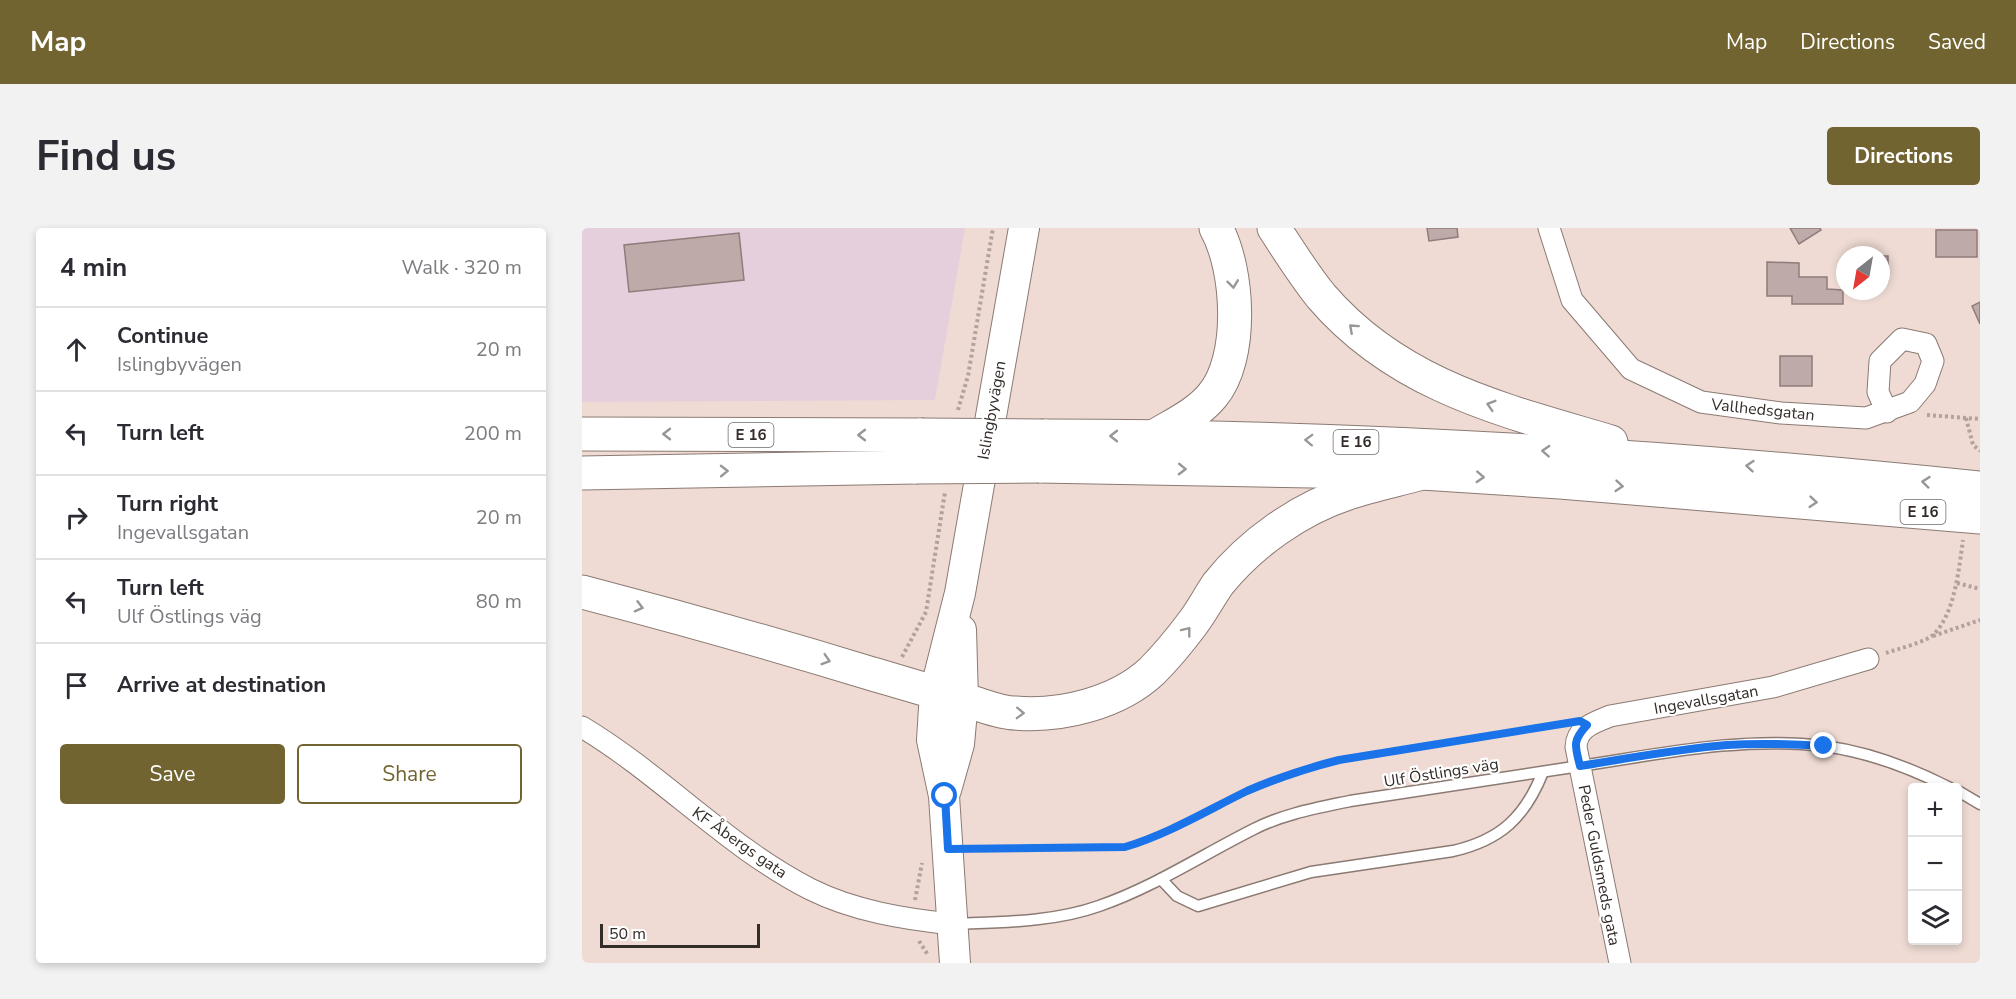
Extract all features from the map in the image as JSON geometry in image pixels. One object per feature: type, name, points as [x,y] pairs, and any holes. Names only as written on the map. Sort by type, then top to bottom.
[{"type":"highway","points":[[1155,436],[1204,404],[1214,394],[1224,375],[1231,351],[1234,295],[1227,253],[1216,228]]},
{"type":"highway","points":[[1274,228],[1321,295],[1368,342],[1399,364],[1436,384],[1480,402],[1667,459]]},
{"type":"highway","name":"E 16","points":[[582,434],[921,435],[1041,451],[1572,483],[1976,527]]},
{"type":"highway","name":"E 16","points":[[582,473],[916,467],[1155,436],[1421,444],[1667,459],[1980,488]]},
{"type":"highway","points":[[582,592],[708,625],[1014,714],[1057,712],[1110,697],[1150,673],[1192,624],[1219,584],[1255,546],[1283,526],[1313,508],[1348,493],[1422,473]]},
{"type":"street","name":"Islingbyvägen","points":[[955,963],[945,796],[958,744],[949,696],[960,593],[1024,228]]},
{"type":"street","name":"Vallhedsgatan","points":[[1549,228],[1572,300],[1631,369],[1701,402],[1781,413],[1866,418],[1887,412]]},
{"type":"street","name":"Ingevallsgatan","points":[[1587,725],[1610,716],[1773,687],[1868,659]]},
{"type":"street","points":[[1580,766],[1576,740],[1587,725]]},
{"type":"street","name":"KF Åbergs gata","points":[[582,727],[767,864],[812,890],[911,920],[952,924]]},
{"type":"street","name":"Peder Guldsmeds gata","points":[[1580,766],[1620,963]]},
{"type":"lane","name":"Ulf Östlings väg","points":[[952,924],[1058,916],[1097,907],[1161,879],[1255,828],[1296,813],[1350,801],[1685,749],[1727,745],[1824,746],[1855,752],[1923,774],[1940,783]]},
{"type":"lane","points":[[1161,879],[1177,896],[1198,906],[1311,873],[1476,846],[1491,838],[1521,814],[1530,801],[1543,772]]},
{"type":"lane","points":[[1962,794],[1980,804]]},
{"type":"path","points":[[958,411],[968,375],[993,228]]},
{"type":"path","points":[[1980,419],[1966,418],[1973,445],[1980,451]]},
{"type":"path","points":[[896,681],[903,653],[926,612],[946,488]]},
{"type":"path","points":[[1933,636],[1941,624],[1957,583],[1963,536],[1976,527]]},
{"type":"path","points":[[1957,583],[1980,589]]},
{"type":"path","points":[[1868,659],[1980,620]]},
{"type":"path","points":[[948,849],[1125,847],[1160,835],[1269,781],[1328,762],[1580,721],[1587,725]]},
{"type":"shaded area","points":[[582,228],[965,228],[935,400],[582,402]]},
{"type":"building","points":[[1427,228],[1457,228],[1458,237],[1429,241]]},
{"type":"building","points":[[1790,228],[1820,228],[1821,230],[1799,244]]},
{"type":"building","points":[[1936,230],[1977,230],[1977,257],[1936,257]]},
{"type":"building","points":[[739,233],[744,280],[629,292],[624,245]]},
{"type":"building","points":[[1767,262],[1799,263],[1799,277],[1827,277],[1827,289],[1836,290],[1836,300],[1843,300],[1843,304],[1792,304],[1792,296],[1767,296]]},
{"type":"building","points":[[1980,302],[1980,324],[1972,306]]},
{"type":"building","points":[[1780,356],[1812,356],[1812,386],[1780,386]]},
{"type":"route","points":[[945,796],[948,849],[1125,847],[1149,840],[1269,781],[1308,768],[1339,760],[1580,721],[1587,725],[1576,740],[1580,766],[1685,749],[1727,745],[1824,746]]}]
